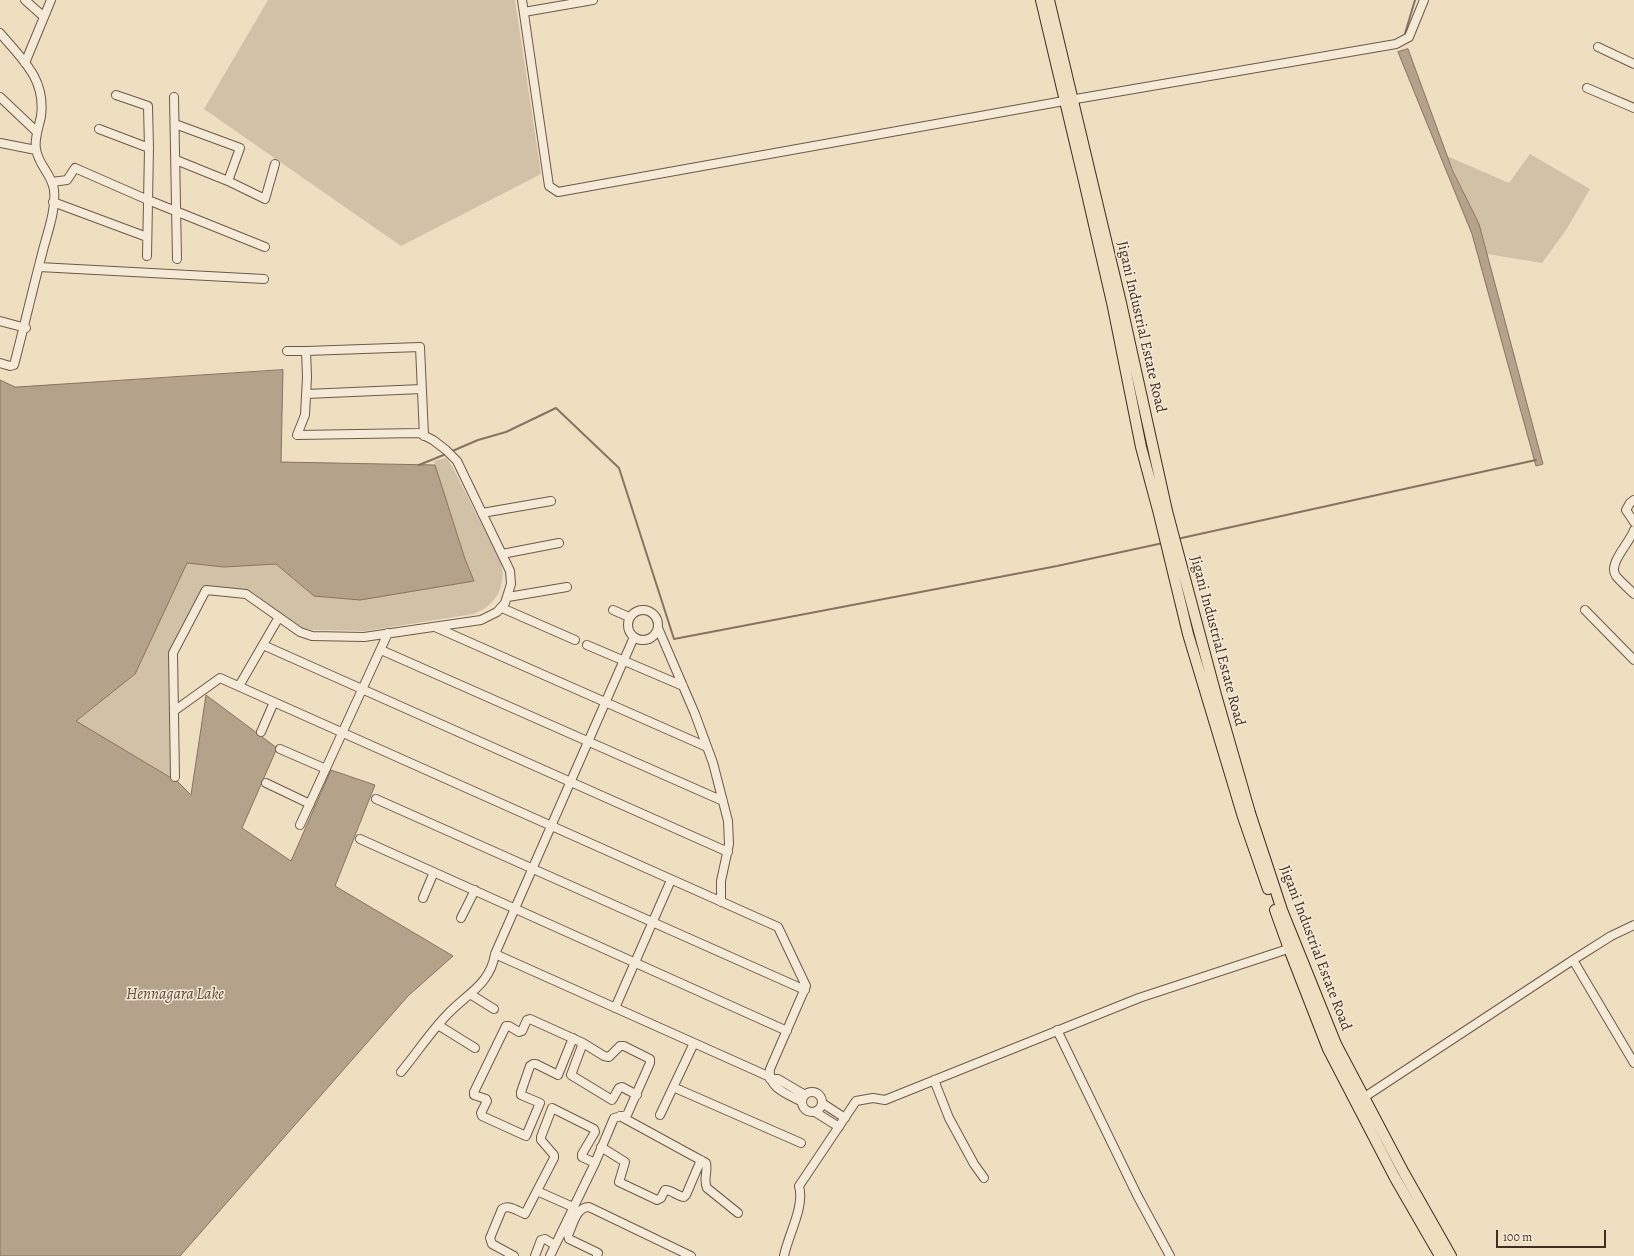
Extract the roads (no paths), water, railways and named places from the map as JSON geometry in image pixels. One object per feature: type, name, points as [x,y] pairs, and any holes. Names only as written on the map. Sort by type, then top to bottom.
[{"type":"main road","name":"Jigani Industrial Estate Road","points":[[1041,0],[1069,100]]},
{"type":"main road","name":"Jigani Industrial Estate Road","points":[[1049,0],[1084,181],[1111,299],[1141,447],[1248,806],[1293,947],[1395,1178],[1440,1256]]},
{"type":"main road","name":"Jigani Industrial Estate Road","points":[[1360,1100],[1452,1256]]},
{"type":"street","points":[[25,0],[44,17]]},
{"type":"street","points":[[25,63],[51,0]]},
{"type":"street","points":[[522,0],[549,186],[558,192],[1069,100],[1383,46],[1402,41],[1409,37],[1424,0]]},
{"type":"street","points":[[524,12],[593,0]]},
{"type":"street","points":[[0,33],[25,63],[34,76],[39,87],[42,102],[41,117],[37,132],[36,150],[40,163],[52,182],[54,191],[53,202],[25,328],[14,365],[10,366],[0,364]]},
{"type":"street","points":[[1598,47],[1634,64]]},
{"type":"street","points":[[1587,88],[1634,108]]},
{"type":"street","points":[[116,95],[148,106],[149,148],[147,256]]},
{"type":"street","points":[[0,97],[37,132]]},
{"type":"street","points":[[174,97],[177,259]]},
{"type":"street","points":[[175,124],[240,148],[228,181]]},
{"type":"street","points":[[100,129],[149,148]]},
{"type":"street","points":[[0,143],[36,150]]},
{"type":"street","points":[[176,160],[228,181],[265,199],[275,164]]},
{"type":"street","points":[[52,182],[67,180],[75,168],[148,200],[265,246]]},
{"type":"street","points":[[53,202],[147,237]]},
{"type":"street","points":[[39,267],[264,279]]},
{"type":"street","points":[[0,321],[25,328]]},
{"type":"street","points":[[287,351],[420,347],[424,436]]},
{"type":"street","points":[[175,777],[173,653],[206,590],[246,594],[300,632],[308,635],[364,637],[481,620],[502,608],[508,597],[511,578],[507,565],[457,461],[440,445],[419,433],[297,435],[305,415],[306,350]]},
{"type":"street","points":[[306,394],[422,389]]},
{"type":"street","points":[[1634,500],[1630,503],[1626,510],[1634,522]]},
{"type":"street","points":[[482,513],[551,501]]},
{"type":"street","points":[[1634,530],[1632,536],[1614,563],[1613,570],[1615,575],[1634,594]]},
{"type":"street","points":[[502,554],[559,544]]},
{"type":"street","points":[[508,597],[567,587]]},
{"type":"street","points":[[502,608],[575,640]]},
{"type":"street","points":[[613,610],[629,617]]},
{"type":"street","points":[[658,628],[654,635],[648,639],[640,640],[630,634],[627,626],[629,617],[634,612],[646,610],[656,616],[658,628],[683,686],[713,763],[729,828],[728,852],[721,881],[721,902]]},
{"type":"street","points":[[1585,610],[1634,660]]},
{"type":"street","points":[[239,686],[278,617]]},
{"type":"street","points":[[435,627],[707,747]]},
{"type":"street","points":[[300,825],[388,633]]},
{"type":"street","points":[[402,1072],[445,1016],[487,977],[493,966],[495,954],[634,637]]},
{"type":"street","points":[[263,645],[728,852]]},
{"type":"street","points":[[587,645],[683,686]]},
{"type":"street","points":[[381,650],[723,801]]},
{"type":"street","points":[[174,710],[220,678],[778,927],[806,986],[770,1069],[770,1078],[774,1086],[803,1098]]},
{"type":"street","points":[[261,732],[274,702]]},
{"type":"street","points":[[280,749],[326,769]]},
{"type":"street","points":[[266,783],[310,804]]},
{"type":"street","points":[[376,799],[804,990]]},
{"type":"street","points":[[360,839],[786,1031]]},
{"type":"street","points":[[423,898],[434,872]]},
{"type":"street","points":[[615,1008],[671,880]]},
{"type":"street","points":[[462,918],[474,890]]},
{"type":"street","points":[[1360,1100],[1573,960],[1611,936],[1634,925]]},
{"type":"street","points":[[784,1256],[800,1204],[801,1192],[799,1186],[856,1101],[873,1098],[885,1100],[1139,998],[1293,947]]},
{"type":"street","points":[[495,954],[770,1078]]},
{"type":"street","points":[[1573,960],[1634,1063]]},
{"type":"street","points":[[470,994],[494,1009]]},
{"type":"street","points":[[540,1103],[526,1136],[482,1116],[481,1113],[487,1102],[486,1099],[474,1095],[474,1092],[506,1026],[509,1026],[519,1032],[522,1031],[527,1020],[530,1019],[573,1038],[604,1056],[610,1057],[620,1046],[624,1046],[650,1059],[650,1063],[637,1095],[627,1115],[614,1118],[595,1163],[550,1256]]},
{"type":"street","points":[[438,1025],[475,1048]]},
{"type":"street","points":[[1057,1030],[1137,1195],[1170,1256]]},
{"type":"street","points":[[573,1038],[558,1075],[536,1064],[533,1064],[530,1066],[521,1095],[552,1108],[594,1129],[595,1132],[582,1154],[582,1157],[595,1163]]},
{"type":"street","points":[[583,1043],[571,1074],[612,1100],[619,1088],[622,1087],[637,1095]]},
{"type":"street","points":[[660,1115],[694,1043]]},
{"type":"street","points":[[934,1080],[949,1118],[974,1164],[984,1178]]},
{"type":"street","points":[[673,1087],[801,1143]]},
{"type":"street","points":[[803,1098],[810,1092],[816,1093],[820,1097],[822,1104],[845,1118]]},
{"type":"street","points":[[803,1098],[805,1110],[816,1112],[839,1127]]},
{"type":"street","points":[[816,1112],[822,1104]]},
{"type":"street","points":[[514,1256],[492,1244],[490,1238],[502,1210],[505,1207],[509,1207],[525,1214],[554,1158],[554,1155],[540,1137],[552,1108]]},
{"type":"street","points":[[620,1116],[706,1163],[707,1169],[705,1183],[708,1188],[738,1213]]},
{"type":"street","points":[[601,1146],[625,1162],[619,1182],[657,1200],[661,1198],[665,1190],[669,1190],[684,1198],[701,1160]]},
{"type":"street","points":[[537,1191],[573,1206]]},
{"type":"street","points":[[597,1256],[598,1253],[569,1238],[568,1235],[579,1210],[584,1207],[589,1207],[691,1256]]},
{"type":"street","points":[[535,1256],[542,1240],[555,1245]]},
{"type":"water","points":[[1408,49],[1452,169],[1479,224],[1543,464],[1536,466],[1472,234],[1398,52]]},
{"type":"water","name":"Hennagara Lake","points":[[283,370],[281,462],[435,465],[465,559],[474,581],[360,600],[314,596],[276,564],[224,567],[187,563],[135,674],[76,721],[178,782],[191,795],[206,695],[277,748],[242,828],[291,861],[331,770],[375,785],[335,886],[453,956],[408,996],[180,1256],[0,1256],[0,380],[15,387]]},
{"type":"waterway","points":[[1404,37],[1415,0]]},
{"type":"waterway","points":[[450,452],[478,440],[506,432],[556,408],[619,468],[674,639],[1057,566],[1163,543]]},
{"type":"waterway","points":[[419,465],[446,454]]},
{"type":"waterway","points":[[1177,539],[1536,460]]}]
